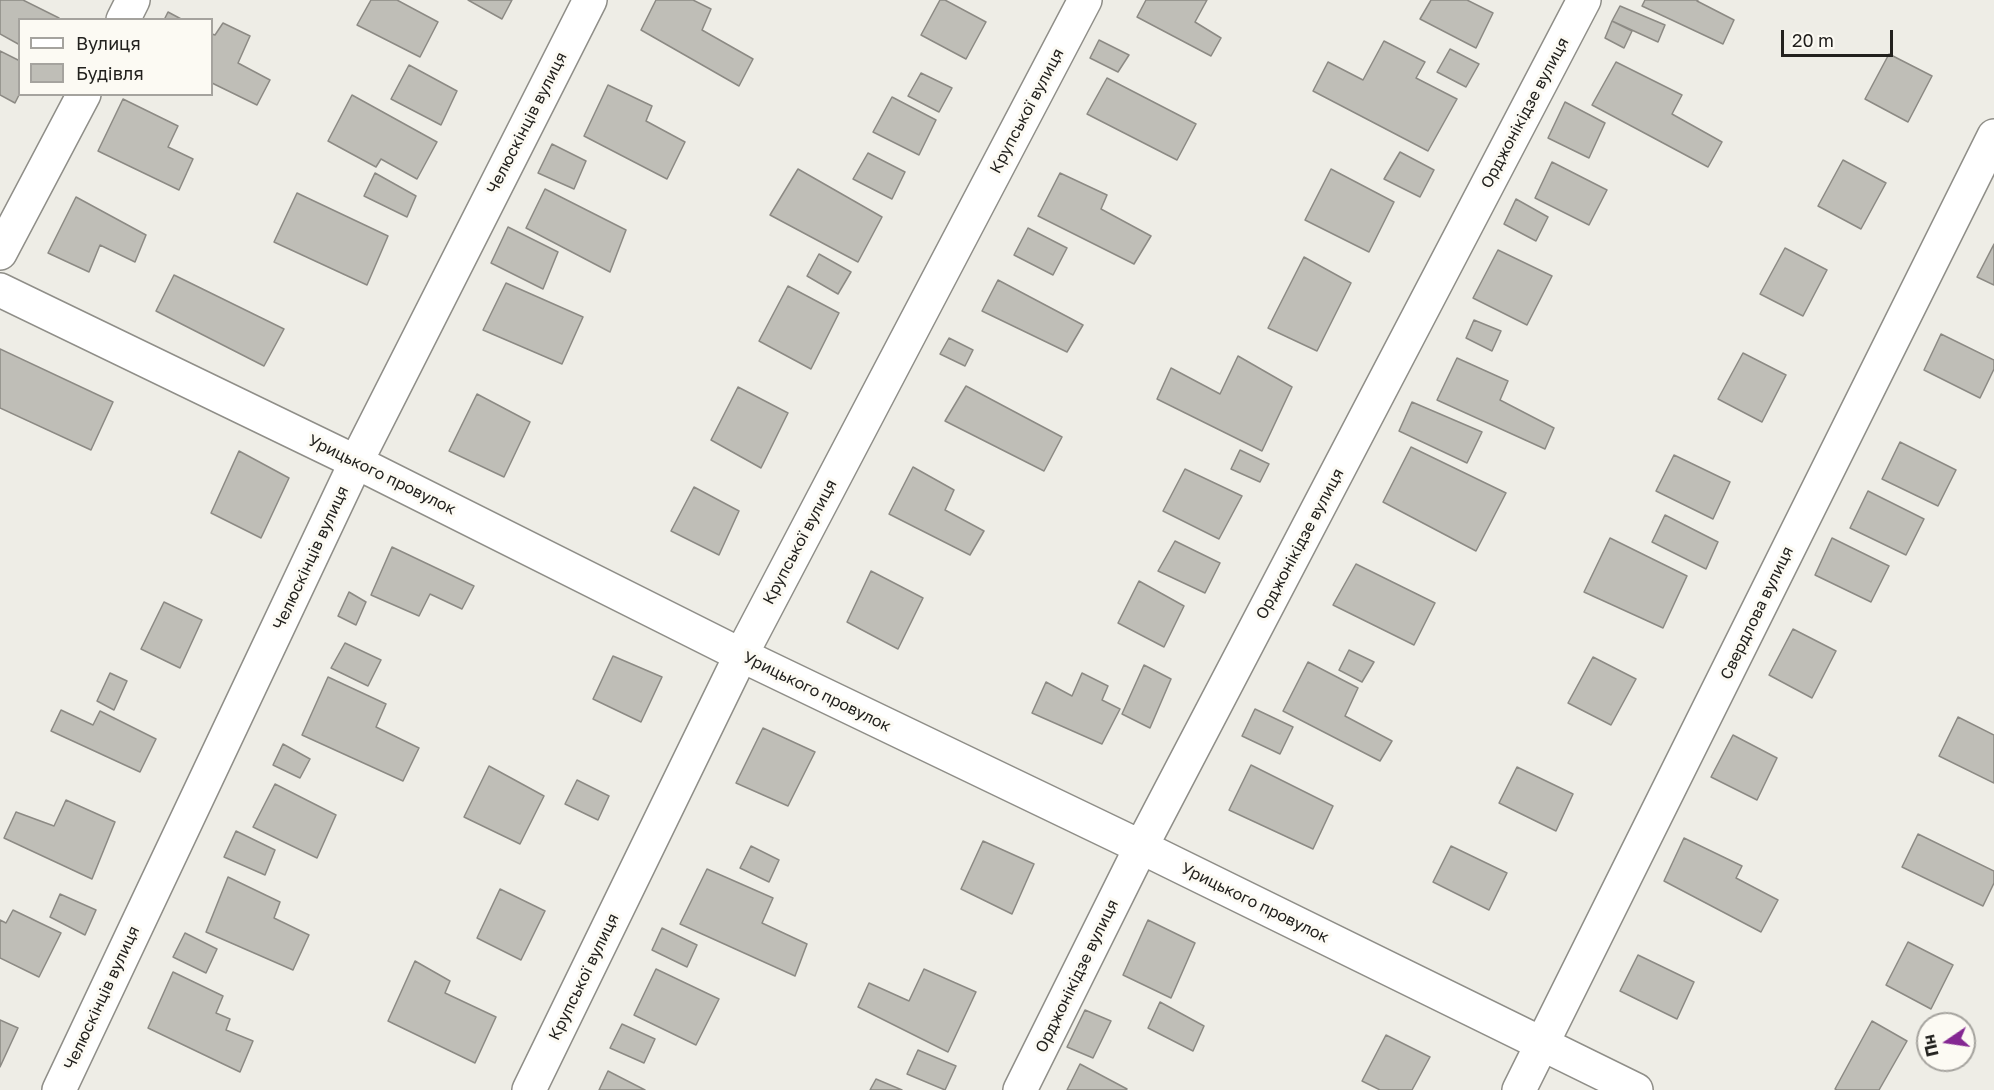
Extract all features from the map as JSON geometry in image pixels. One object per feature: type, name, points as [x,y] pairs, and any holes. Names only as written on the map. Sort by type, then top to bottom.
[{"type":"street","points":[[124,18],[133,0]]},
{"type":"street","name":"Челюскінців вулиця","points":[[59,1090],[356,462],[590,0]]},
{"type":"street","name":"Крупської вулиця","points":[[529,1090],[741,655],[1085,0]]},
{"type":"street","name":"Орджонікідзе вулиця","points":[[1020,1090],[1141,847],[1584,0]]},
{"type":"street","points":[[0,253],[83,96]]},
{"type":"street","name":"Свердлова вулиця","points":[[1519,1090],[1994,136]]},
{"type":"street","name":"Урицького провулок","points":[[0,290],[356,462],[741,655],[1141,847],[1636,1090]]},
{"type":"building","points":[[0,0],[23,0],[59,18],[18,18],[18,44],[0,34]]},
{"type":"building","points":[[371,0],[397,0],[438,22],[420,57],[357,25]]},
{"type":"building","points":[[468,0],[512,0],[502,19]]},
{"type":"building","points":[[656,0],[693,0],[711,9],[702,30],[753,59],[739,86],[641,30]]},
{"type":"building","points":[[940,0],[945,0],[986,22],[966,59],[921,35]]},
{"type":"building","points":[[1146,0],[1207,0],[1195,22],[1221,38],[1211,56],[1137,17]]},
{"type":"building","points":[[1431,0],[1467,0],[1493,13],[1476,48],[1420,19]]},
{"type":"building","points":[[1645,0],[1698,0],[1734,20],[1723,44],[1642,6]]},
{"type":"building","points":[[1620,6],[1665,25],[1658,42],[1612,21]]},
{"type":"building","points":[[168,12],[179,18],[165,18]]},
{"type":"building","points":[[1612,21],[1632,31],[1624,48],[1605,38]]},
{"type":"building","points":[[223,23],[250,36],[238,63],[270,80],[257,105],[213,83],[213,34],[215,35]]},
{"type":"building","points":[[1099,40],[1129,55],[1118,72],[1090,58]]},
{"type":"building","points":[[1384,41],[1425,62],[1416,78],[1457,99],[1428,151],[1313,91],[1328,62],[1363,80]]},
{"type":"building","points":[[1450,49],[1479,64],[1466,87],[1437,72]]},
{"type":"building","points":[[0,51],[18,60],[18,96],[15,103],[0,95]]},
{"type":"building","points":[[1889,54],[1932,76],[1908,122],[1865,99]]},
{"type":"building","points":[[1616,62],[1682,95],[1672,114],[1722,142],[1708,167],[1592,105]]},
{"type":"building","points":[[409,65],[457,91],[441,125],[391,99]]},
{"type":"building","points":[[921,73],[952,88],[939,112],[908,96]]},
{"type":"building","points":[[1107,78],[1196,124],[1177,160],[1087,114]]},
{"type":"building","points":[[608,85],[652,106],[646,121],[685,142],[667,179],[584,136]]},
{"type":"building","points":[[352,95],[437,142],[417,179],[381,159],[376,167],[328,141]]},
{"type":"building","points":[[892,97],[936,120],[919,155],[873,132]]},
{"type":"building","points":[[123,99],[178,126],[168,147],[193,159],[179,190],[98,151]]},
{"type":"building","points":[[1565,102],[1605,123],[1589,158],[1548,138]]},
{"type":"building","points":[[552,144],[586,161],[574,189],[538,173]]},
{"type":"building","points":[[1400,152],[1434,170],[1420,197],[1384,179]]},
{"type":"building","points":[[868,153],[905,172],[892,199],[853,179]]},
{"type":"building","points":[[1843,160],[1886,183],[1861,229],[1818,206]]},
{"type":"building","points":[[1552,162],[1607,190],[1589,225],[1535,198]]},
{"type":"building","points":[[798,169],[882,217],[858,262],[770,215]]},
{"type":"building","points":[[1331,169],[1394,202],[1369,252],[1305,220]]},
{"type":"building","points":[[375,173],[416,196],[407,217],[364,196]]},
{"type":"building","points":[[1060,173],[1107,195],[1101,209],[1151,236],[1134,264],[1038,216]]},
{"type":"building","points":[[545,189],[626,230],[610,272],[526,228]]},
{"type":"building","points":[[297,193],[388,236],[367,285],[274,242]]},
{"type":"building","points":[[76,197],[146,235],[135,262],[100,245],[89,272],[48,253]]},
{"type":"building","points":[[1516,199],[1548,217],[1536,241],[1504,224]]},
{"type":"building","points":[[508,227],[558,252],[543,289],[491,263]]},
{"type":"building","points":[[1028,228],[1067,248],[1053,275],[1014,255]]},
{"type":"building","points":[[1994,244],[1994,285],[1977,277]]},
{"type":"building","points":[[1785,248],[1827,270],[1803,316],[1760,294]]},
{"type":"building","points":[[1498,250],[1552,276],[1527,325],[1473,298]]},
{"type":"building","points":[[819,254],[851,272],[838,294],[807,276]]},
{"type":"building","points":[[1304,257],[1351,283],[1317,351],[1268,328]]},
{"type":"building","points":[[174,275],[284,329],[264,366],[156,311]]},
{"type":"building","points":[[998,280],[1083,325],[1067,352],[982,311]]},
{"type":"building","points":[[506,283],[583,317],[562,364],[483,330]]},
{"type":"building","points":[[788,286],[839,313],[811,369],[759,341]]},
{"type":"building","points":[[1474,320],[1501,331],[1492,351],[1466,338]]},
{"type":"building","points":[[1941,334],[1994,360],[1994,369],[1980,398],[1924,370]]},
{"type":"building","points":[[949,338],[973,350],[965,366],[940,354]]},
{"type":"building","points":[[0,349],[113,402],[91,450],[0,408]]},
{"type":"building","points":[[1743,353],[1786,375],[1762,422],[1718,399]]},
{"type":"building","points":[[1238,356],[1292,387],[1262,451],[1157,399],[1171,368],[1220,394]]},
{"type":"building","points":[[1457,358],[1508,381],[1500,400],[1554,428],[1545,449],[1437,400]]},
{"type":"building","points":[[966,386],[1062,437],[1044,471],[945,421]]},
{"type":"building","points":[[738,387],[788,413],[761,468],[711,440]]},
{"type":"building","points":[[477,394],[530,422],[504,477],[449,451]]},
{"type":"building","points":[[1412,402],[1482,432],[1467,463],[1399,431]]},
{"type":"building","points":[[1900,442],[1956,470],[1938,506],[1882,479]]},
{"type":"building","points":[[1411,447],[1506,493],[1476,551],[1383,502]]},
{"type":"building","points":[[1240,450],[1269,464],[1260,482],[1231,469]]},
{"type":"building","points":[[239,451],[289,478],[261,538],[211,513]]},
{"type":"building","points":[[1674,455],[1730,482],[1713,519],[1656,491]]},
{"type":"building","points":[[913,467],[954,490],[945,510],[984,531],[970,555],[889,514]]},
{"type":"building","points":[[1185,469],[1242,496],[1219,539],[1163,511]]},
{"type":"building","points":[[694,487],[739,511],[719,555],[671,531]]},
{"type":"building","points":[[1868,491],[1924,519],[1906,555],[1850,528]]},
{"type":"building","points":[[1665,515],[1718,542],[1706,569],[1652,542]]},
{"type":"building","points":[[1610,538],[1687,576],[1663,628],[1584,592]]},
{"type":"building","points":[[1832,538],[1889,566],[1871,602],[1815,575]]},
{"type":"building","points":[[1175,541],[1220,563],[1205,593],[1158,571]]},
{"type":"building","points":[[392,547],[474,586],[462,609],[430,594],[419,616],[371,595]]},
{"type":"building","points":[[1356,564],[1435,603],[1414,645],[1333,605]]},
{"type":"building","points":[[871,571],[923,598],[898,649],[847,622]]},
{"type":"building","points":[[1139,581],[1184,606],[1164,647],[1118,623]]},
{"type":"building","points":[[349,592],[366,602],[356,625],[338,616]]},
{"type":"building","points":[[164,602],[202,620],[180,668],[141,649]]},
{"type":"building","points":[[1793,629],[1836,651],[1812,698],[1769,675]]},
{"type":"building","points":[[345,643],[381,660],[368,686],[331,668]]},
{"type":"building","points":[[1349,650],[1374,662],[1362,682],[1339,670]]},
{"type":"building","points":[[613,656],[662,677],[641,722],[593,699]]},
{"type":"building","points":[[1593,657],[1636,679],[1611,725],[1568,703]]},
{"type":"building","points":[[1308,662],[1358,688],[1345,716],[1392,741],[1380,761],[1283,711]]},
{"type":"building","points":[[1144,665],[1171,679],[1150,728],[1122,714]]},
{"type":"building","points":[[110,673],[127,681],[114,710],[97,701]]},
{"type":"building","points":[[1082,673],[1108,686],[1102,700],[1120,709],[1102,744],[1032,713],[1046,682],[1072,696]]},
{"type":"building","points":[[328,677],[386,704],[376,727],[419,748],[403,781],[302,735]]},
{"type":"building","points":[[1255,709],[1293,727],[1280,754],[1242,736]]},
{"type":"building","points":[[61,710],[93,725],[100,711],[156,739],[140,772],[51,731]]},
{"type":"building","points":[[1958,717],[1994,735],[1994,783],[1939,756]]},
{"type":"building","points":[[763,728],[815,752],[788,806],[736,783]]},
{"type":"building","points":[[1733,735],[1777,758],[1757,800],[1711,777]]},
{"type":"building","points":[[283,744],[310,759],[300,778],[273,765]]},
{"type":"building","points":[[1251,765],[1333,806],[1313,849],[1229,810]]},
{"type":"building","points":[[489,766],[544,796],[520,844],[464,817]]},
{"type":"building","points":[[1517,767],[1573,794],[1556,831],[1499,803]]},
{"type":"building","points":[[577,780],[609,796],[598,820],[565,804]]},
{"type":"building","points":[[275,784],[336,815],[317,858],[253,827]]},
{"type":"building","points":[[66,800],[115,822],[92,879],[4,838],[16,812],[54,826]]},
{"type":"building","points":[[236,831],[275,850],[265,875],[224,857]]},
{"type":"building","points":[[1918,834],[1994,871],[1994,883],[1983,906],[1902,867]]},
{"type":"building","points":[[1684,838],[1742,866],[1736,878],[1778,900],[1761,932],[1664,881]]},
{"type":"building","points":[[983,841],[1034,864],[1012,914],[961,889]]},
{"type":"building","points":[[751,846],[779,860],[769,882],[740,868]]},
{"type":"building","points":[[1451,846],[1507,873],[1489,910],[1433,882]]},
{"type":"building","points":[[707,869],[773,898],[762,923],[807,944],[795,976],[680,924]]},
{"type":"building","points":[[228,877],[280,902],[274,918],[309,935],[293,970],[206,932]]},
{"type":"building","points":[[500,889],[545,911],[521,960],[477,938]]},
{"type":"building","points":[[60,894],[96,910],[85,935],[50,917]]},
{"type":"building","points":[[13,910],[61,933],[39,977],[0,958],[0,920],[6,923]]},
{"type":"building","points":[[1148,920],[1195,943],[1171,998],[1123,975]]},
{"type":"building","points":[[662,928],[697,945],[687,967],[652,950]]},
{"type":"building","points":[[185,933],[217,949],[206,973],[173,957]]},
{"type":"building","points":[[1908,942],[1953,965],[1931,1009],[1886,985]]},
{"type":"building","points":[[1638,955],[1694,982],[1677,1019],[1620,991]]},
{"type":"building","points":[[415,961],[450,981],[445,993],[496,1017],[475,1063],[388,1021]]},
{"type":"building","points":[[656,969],[719,999],[696,1045],[634,1015]]},
{"type":"building","points":[[924,969],[976,992],[948,1052],[858,1007],[869,983],[909,1001]]},
{"type":"building","points":[[173,972],[223,996],[216,1013],[230,1019],[226,1030],[253,1041],[240,1072],[148,1028]]},
{"type":"building","points":[[1160,1002],[1204,1026],[1193,1051],[1148,1028]]},
{"type":"building","points":[[1085,1010],[1111,1021],[1093,1058],[1067,1047]]},
{"type":"building","points":[[0,1020],[18,1028],[0,1067]]},
{"type":"building","points":[[1872,1021],[1907,1041],[1879,1090],[1835,1089]]},
{"type":"building","points":[[622,1024],[655,1039],[644,1063],[610,1048]]},
{"type":"building","points":[[1386,1035],[1430,1057],[1412,1090],[1380,1090],[1362,1081]]},
{"type":"building","points":[[918,1050],[956,1066],[945,1090],[907,1074]]},
{"type":"building","points":[[1080,1064],[1127,1089],[1067,1090]]},
{"type":"building","points":[[608,1071],[645,1090],[599,1090]]},
{"type":"building","points":[[876,1079],[902,1090],[870,1090]]}]
